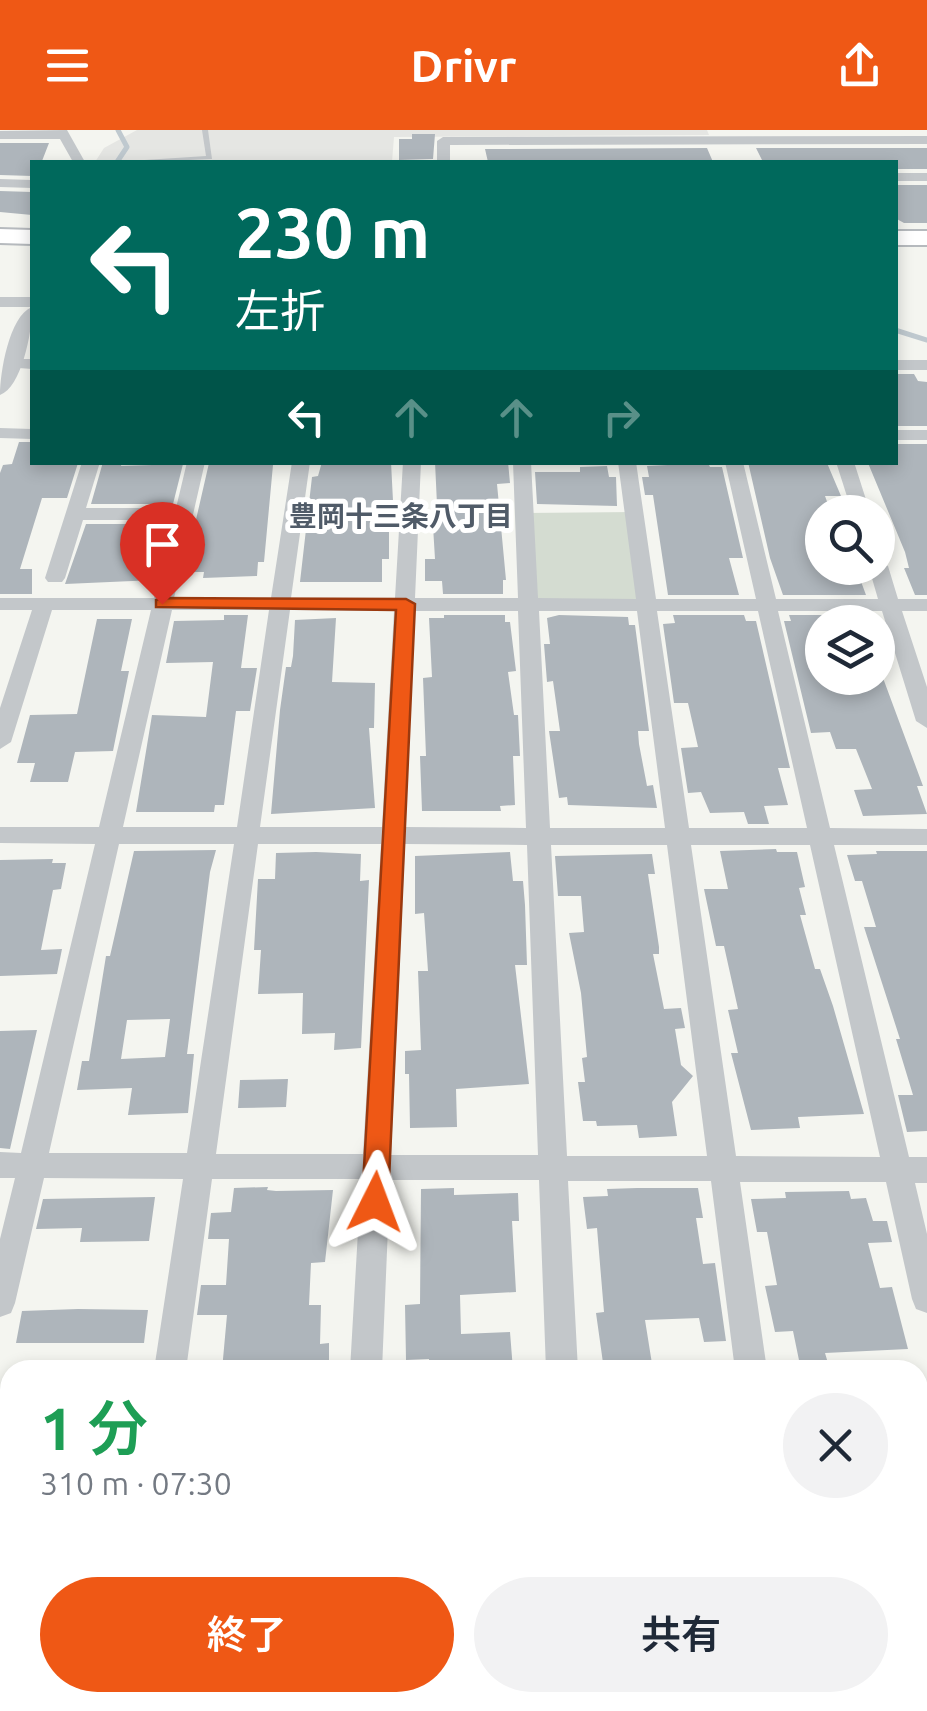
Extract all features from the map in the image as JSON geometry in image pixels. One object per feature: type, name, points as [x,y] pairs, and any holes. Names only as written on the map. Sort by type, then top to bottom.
[{"type":"main road","points":[[0,236],[30,236]]},
{"type":"main road","points":[[898,238],[927,238]]},
{"type":"street","points":[[0,136],[63,132],[78,160]]},
{"type":"street","points":[[444,160],[443,141],[720,140],[824,135],[927,140]]},
{"type":"street","points":[[898,178],[927,178]]},
{"type":"street","points":[[0,183],[30,184]]},
{"type":"street","points":[[0,302],[30,302]]},
{"type":"street","points":[[0,389],[30,318]]},
{"type":"street","points":[[898,365],[927,365]]},
{"type":"street","points":[[0,434],[30,434]]},
{"type":"street","points":[[898,435],[927,435]]},
{"type":"street","points":[[55,578],[90,465]]},
{"type":"street","points":[[0,1303],[195,465]]},
{"type":"street","points":[[171,1360],[301,465]]},
{"type":"street","points":[[367,1360],[412,465]]},
{"type":"street","points":[[522,465],[562,1360]]},
{"type":"street","points":[[627,465],[750,1360]]},
{"type":"street","points":[[735,465],[818,837],[912,1170],[927,1299]]},
{"type":"street","points":[[846,465],[856,495]]},
{"type":"street","points":[[75,514],[182,514]]},
{"type":"street","points":[[0,604],[890,605],[884,585]]},
{"type":"street","points":[[0,742],[44,604]]},
{"type":"street","points":[[895,605],[927,605]]},
{"type":"street","points":[[895,621],[927,722]]},
{"type":"street","points":[[0,834],[927,837]]},
{"type":"street","points":[[0,1165],[912,1170]]},
{"type":"lane","points":[[178,160],[210,158],[205,130]]},
{"type":"shaded area","points":[[137,130],[707,130],[709,135],[394,137],[392,160],[96,160],[104,148]]},
{"type":"shaded area","points":[[635,512],[647,604],[529,605],[524,513]]},
{"type":"building","points":[[412,134],[435,134],[433,159],[399,160],[399,139],[412,139]]},
{"type":"building","points":[[0,143],[49,143],[42,160],[30,160],[30,176],[0,175]]},
{"type":"building","points":[[707,148],[712,160],[488,160],[485,149]]},
{"type":"building","points":[[756,148],[927,148],[927,169],[898,169],[898,160],[762,160]]},
{"type":"building","points":[[898,185],[927,185],[927,223],[898,220]]},
{"type":"building","points":[[0,191],[30,192],[30,215],[0,212]]},
{"type":"building","points":[[898,374],[914,374],[918,381],[927,382],[927,426],[898,426]]},
{"type":"building","points":[[19,442],[30,442],[30,465],[77,465],[67,498],[42,498],[20,569],[32,569],[32,594],[0,594],[0,473],[3,465],[12,464]]},
{"type":"building","points":[[898,444],[927,444],[927,595],[915,595],[904,568],[909,568],[895,528],[895,495],[881,495],[869,465],[898,465]]},
{"type":"building","points":[[102,465],[183,465],[173,504],[91,504]]},
{"type":"building","points":[[209,465],[273,465],[264,562],[258,562],[257,576],[203,578],[204,572],[184,572]]},
{"type":"building","points":[[321,465],[391,465],[394,520],[389,520],[389,559],[382,559],[382,582],[300,582],[312,477],[318,476]]},
{"type":"building","points":[[435,465],[508,465],[510,483],[497,484],[506,580],[503,594],[443,594],[442,581],[425,581],[425,559],[435,559],[433,526],[438,526]]},
{"type":"building","points":[[749,465],[828,465],[841,495],[805,495],[805,585],[862,585],[866,595],[783,595],[770,558]]},
{"type":"building","points":[[607,466],[609,477],[616,477],[617,506],[537,504],[535,472],[580,472],[580,467]]},
{"type":"building","points":[[647,466],[722,467],[743,558],[729,558],[739,595],[668,595],[653,495],[645,495],[642,477],[649,477]]},
{"type":"building","points":[[86,524],[168,524],[155,580],[65,584]]},
{"type":"building","points":[[224,615],[248,615],[241,668],[257,668],[250,711],[236,711],[224,805],[215,805],[214,812],[136,812],[152,715],[206,717],[213,662],[166,663],[174,621],[224,620]]},
{"type":"building","points":[[505,615],[505,622],[510,622],[516,671],[508,672],[514,715],[518,715],[520,756],[513,756],[515,805],[500,806],[501,811],[422,811],[420,756],[426,756],[423,678],[432,677],[429,618]]},
{"type":"building","points":[[673,615],[744,615],[746,621],[756,621],[790,768],[778,768],[788,805],[764,806],[769,824],[748,824],[744,812],[710,813],[701,792],[688,793],[681,748],[698,747],[688,703],[674,703],[663,624],[675,623]]},
{"type":"building","points":[[789,615],[805,615],[805,695],[889,695],[923,786],[917,786],[927,814],[863,816],[854,790],[872,789],[856,749],[836,749],[830,732],[811,733],[784,621],[791,621]]},
{"type":"building","points":[[628,617],[629,625],[635,625],[649,731],[638,731],[639,744],[647,786],[653,785],[657,808],[568,805],[567,797],[559,798],[549,731],[560,731],[553,681],[547,682],[544,644],[550,644],[547,618]]},
{"type":"building","points":[[336,618],[332,682],[375,683],[374,728],[369,728],[375,808],[271,814],[280,710],[286,667],[291,667],[293,656],[295,620]]},
{"type":"building","points":[[97,619],[132,619],[121,671],[129,671],[113,751],[75,752],[68,782],[30,782],[35,763],[17,763],[30,715],[77,714]]},
{"type":"building","points":[[216,850],[187,1054],[194,1054],[188,1113],[128,1115],[132,1088],[77,1090],[82,1061],[89,1061],[106,956],[110,956],[134,851]],"holes":[[[170,1019],[165,1057],[121,1059],[127,1020]]]},
{"type":"building","points":[[720,851],[797,852],[805,887],[799,888],[806,915],[800,915],[815,969],[820,969],[833,1006],[864,1114],[798,1117],[800,1128],[751,1130],[731,1053],[738,1053],[728,1010],[738,1009],[724,946],[716,946],[704,889],[728,889]]},
{"type":"building","points":[[876,851],[927,851],[927,1131],[907,1132],[898,1095],[913,1095],[896,1039],[900,1039],[864,927],[876,927],[862,881],[855,881],[847,855],[877,854]]},
{"type":"building","points":[[510,852],[513,881],[523,881],[525,905],[527,965],[515,965],[529,1084],[456,1089],[457,1127],[410,1128],[405,1051],[421,1050],[418,971],[428,971],[424,913],[415,914],[415,856]]},
{"type":"building","points":[[276,853],[361,854],[360,881],[369,880],[361,1048],[334,1050],[335,1033],[302,1034],[303,993],[258,994],[261,950],[254,950],[258,879],[275,879]]},
{"type":"building","points":[[652,854],[655,874],[648,874],[659,947],[659,954],[653,954],[664,1009],[681,1008],[685,1028],[675,1029],[681,1065],[693,1076],[672,1102],[677,1136],[639,1138],[637,1125],[597,1126],[596,1121],[583,1121],[578,1082],[585,1082],[582,1058],[587,1057],[581,993],[569,933],[584,932],[581,896],[558,896],[555,856]]},
{"type":"building","points":[[53,859],[52,863],[66,863],[61,889],[53,890],[41,950],[62,949],[57,974],[0,976],[0,860]]},
{"type":"building","points":[[37,1030],[10,1149],[0,1148],[0,1031]]},
{"type":"building","points":[[288,1079],[286,1107],[238,1108],[240,1080]]},
{"type":"building","points":[[234,1188],[333,1190],[325,1262],[311,1263],[309,1305],[321,1305],[320,1344],[329,1343],[329,1360],[223,1360],[227,1315],[197,1315],[201,1285],[226,1285],[229,1239],[208,1239],[211,1213],[231,1212]]},
{"type":"building","points":[[454,1188],[454,1195],[518,1193],[519,1221],[512,1221],[516,1292],[460,1295],[461,1334],[510,1332],[512,1360],[406,1360],[405,1305],[420,1304],[421,1189]]},
{"type":"building","points":[[698,1188],[703,1218],[696,1218],[703,1264],[715,1263],[726,1341],[704,1342],[699,1318],[645,1320],[651,1360],[603,1360],[596,1313],[604,1312],[597,1228],[587,1229],[583,1197],[608,1196],[607,1189]]},
{"type":"building","points":[[849,1191],[851,1199],[866,1198],[873,1221],[887,1221],[892,1242],[868,1243],[880,1288],[892,1287],[908,1349],[825,1353],[827,1360],[799,1360],[793,1331],[775,1332],[765,1286],[777,1285],[767,1232],[757,1232],[751,1199],[786,1198],[785,1192]]},
{"type":"building","points":[[155,1197],[149,1241],[80,1242],[82,1228],[36,1229],[43,1199]]},
{"type":"building","points":[[148,1310],[144,1343],[16,1343],[22,1311]]},
{"type":"waterway","points":[[118,130],[127,147],[118,160]]},
{"type":"waterway","points":[[898,331],[927,340]]},
{"type":"district","name":"豊岡十三条八丁目","points":[[401,515]]},
{"type":"route","points":[[162,604],[406,604],[375,1202]]}]
